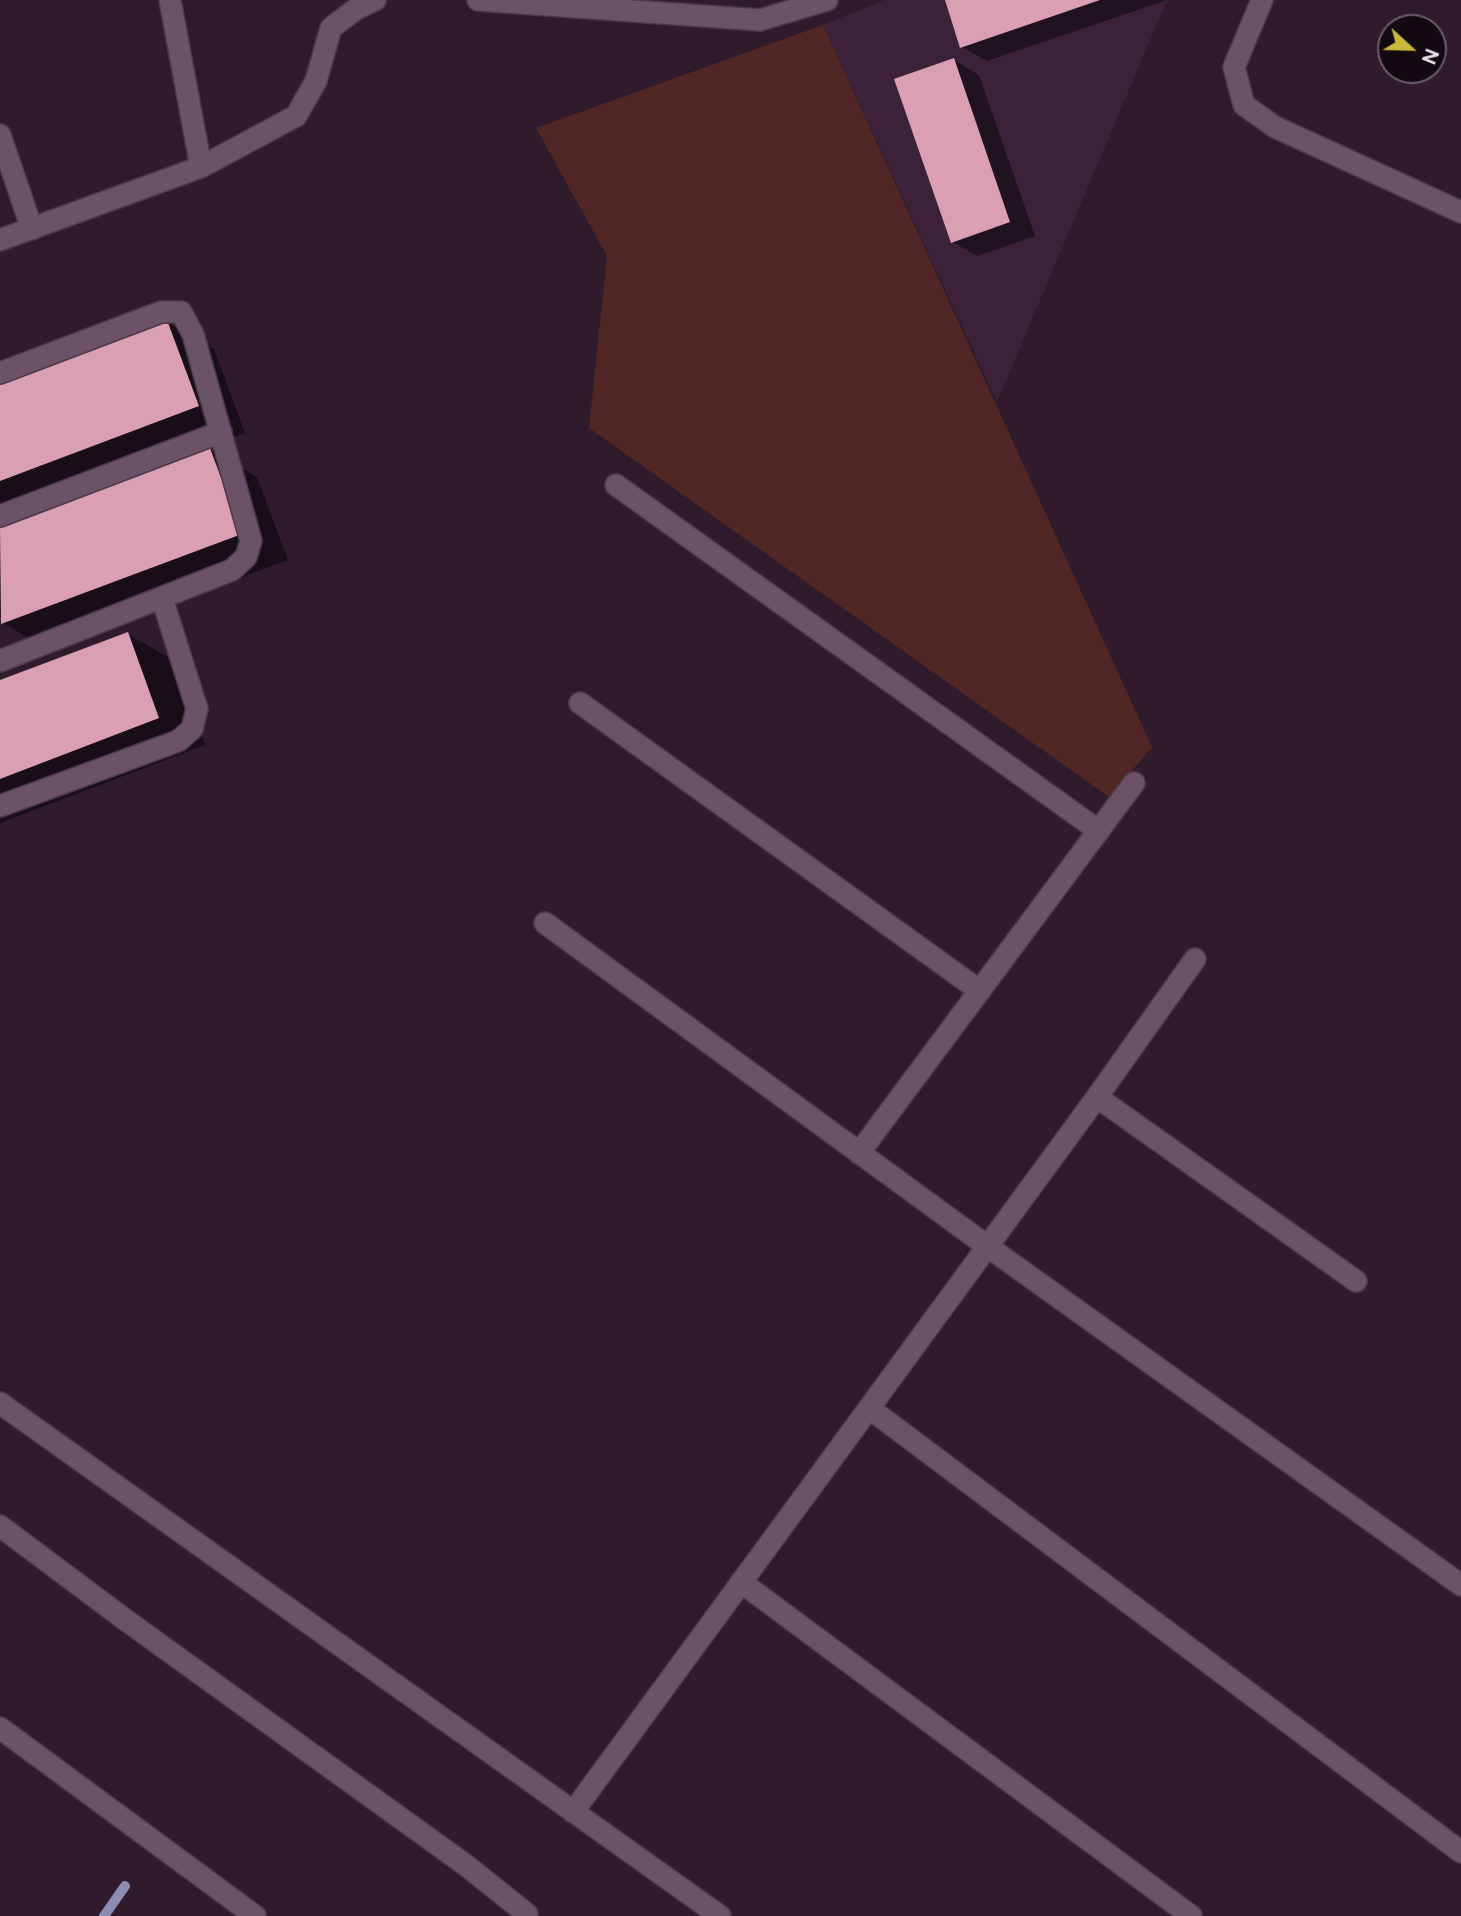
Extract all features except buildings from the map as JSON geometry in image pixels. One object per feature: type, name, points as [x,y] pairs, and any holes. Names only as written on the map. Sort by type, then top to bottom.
[{"type":"street","points":[[170,0],[201,167]]},
{"type":"street","points":[[0,240],[201,167],[296,116],[316,81],[331,28],[356,9],[375,0]]},
{"type":"street","points":[[478,0],[760,20],[827,0]]},
{"type":"street","points":[[1262,0],[1234,67],[1244,104],[1275,127],[1461,212]]},
{"type":"street","points":[[0,135],[32,229]]},
{"type":"street","points":[[0,373],[161,312],[181,312],[193,334],[251,541],[246,557],[232,570],[0,661]]},
{"type":"street","points":[[0,516],[221,432]]},
{"type":"street","points":[[616,485],[1099,831]]},
{"type":"street","points":[[0,806],[178,741],[192,729],[197,709],[162,598]]},
{"type":"street","points":[[580,702],[980,991]]},
{"type":"street","points":[[859,1153],[1134,783]]},
{"type":"street","points":[[545,923],[987,1246],[1461,1585]]},
{"type":"street","points":[[573,1812],[1097,1097],[1195,959]]},
{"type":"street","points":[[1097,1097],[1356,1281]]},
{"type":"street","points":[[0,1403],[720,1916]]},
{"type":"street","points":[[869,1408],[1461,1852]]},
{"type":"street","points":[[0,1526],[467,1866],[527,1914]]},
{"type":"street","points":[[741,1582],[1191,1916]]},
{"type":"street","points":[[0,1728],[255,1916]]},
{"type":"shaded area","points":[[885,0],[1167,0],[997,402],[823,25]]},
{"type":"shaded area","points":[[823,25],[1152,747],[1109,797],[589,428],[607,256],[536,128]]},
{"type":"waterway","points":[[104,1916],[125,1886]]}]
